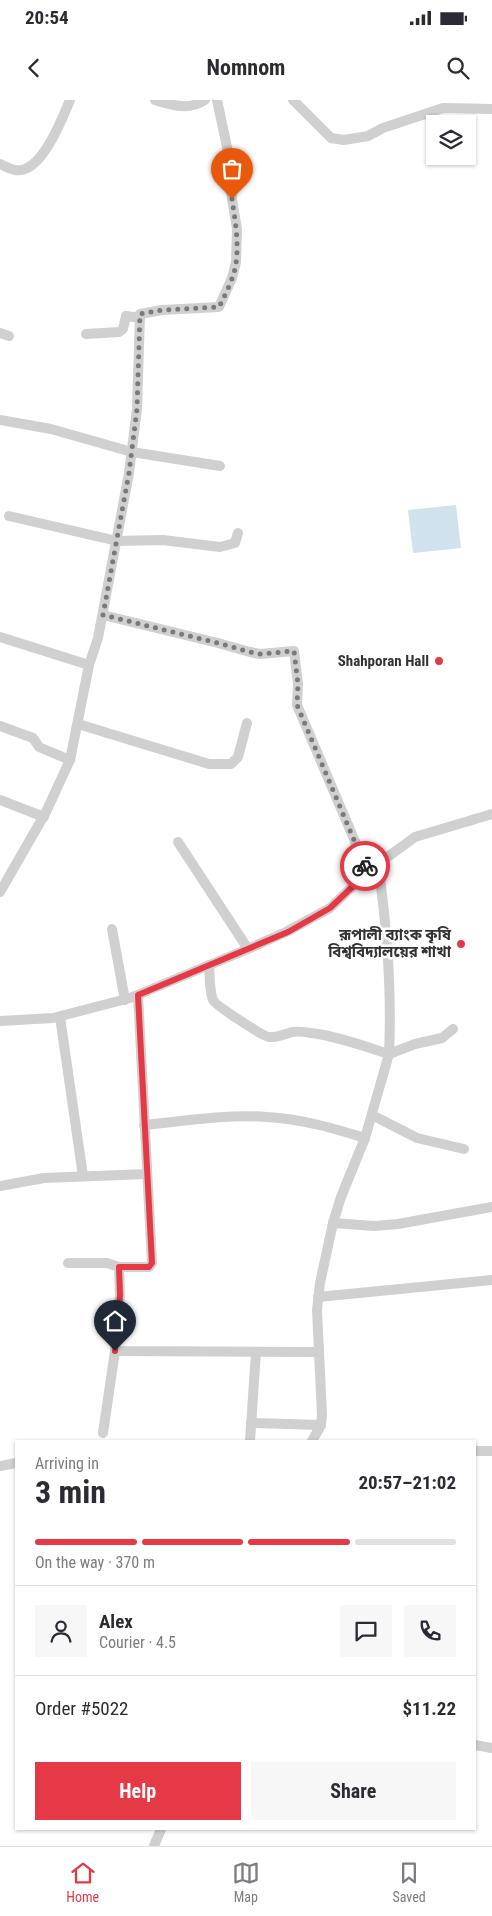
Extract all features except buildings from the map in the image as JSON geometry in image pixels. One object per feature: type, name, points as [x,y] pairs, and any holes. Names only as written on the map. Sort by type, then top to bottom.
[{"type":"street","points":[[0,164],[16,171],[31,167],[55,136],[70,100]]},
{"type":"street","points":[[155,100],[181,108],[201,103],[205,100]]},
{"type":"street","points":[[1,888],[44,817],[70,760],[88,665],[98,638],[103,615],[132,452],[137,409],[140,314],[162,310],[219,307],[232,278],[236,262],[237,228],[227,147],[217,100]]},
{"type":"street","points":[[293,100],[331,138],[344,140],[368,136],[383,128],[442,108],[492,109]]},
{"type":"street","points":[[86,334],[120,332],[123,329],[126,316],[140,318]]},
{"type":"street","points":[[0,420],[51,429],[132,452],[220,466]]},
{"type":"street","points":[[8,516],[117,541],[163,540],[220,547],[235,543],[238,533]]},
{"type":"street","points":[[103,615],[260,654],[294,651],[298,684],[297,705],[368,872]]},
{"type":"street","points":[[0,637],[88,665]]},
{"type":"street","points":[[78,724],[209,764],[232,764],[238,757],[247,723]]},
{"type":"street","points":[[0,726],[33,738],[40,747],[70,760]]},
{"type":"street","points":[[0,800],[44,817]]},
{"type":"street","points":[[0,1021],[60,1017],[125,1000],[248,949],[288,932],[330,908],[368,872],[415,838],[492,814]]},
{"type":"street","points":[[178,842],[248,949]]},
{"type":"street","points":[[312,1440],[320,1425],[322,1398],[317,1310],[318,1297],[333,1223],[341,1197],[365,1138],[389,1054],[390,971],[384,903],[378,864]]},
{"type":"street","points":[[112,928],[125,1000]]},
{"type":"street","points":[[209,965],[213,1000],[217,1005],[250,1026],[260,1035],[270,1038],[294,1032],[311,1033],[389,1054],[416,1044],[442,1038],[453,1029]]},
{"type":"street","points":[[68,1263],[106,1263],[119,1267],[149,1267],[152,1263],[138,995]]},
{"type":"street","points":[[60,1017],[83,1176]]},
{"type":"street","points":[[372,1115],[417,1138],[464,1149]]},
{"type":"street","points":[[144,1125],[246,1116],[267,1117],[325,1126],[365,1138]]},
{"type":"street","points":[[0,1186],[44,1178],[147,1174]]},
{"type":"street","points":[[333,1223],[374,1226],[398,1224],[492,1207]]},
{"type":"street","points":[[103,1433],[115,1351],[120,1295],[119,1267]]},
{"type":"street","points":[[318,1297],[492,1280]]},
{"type":"street","points":[[115,1351],[320,1352]]},
{"type":"street","points":[[250,1440],[256,1352]]},
{"type":"street","points":[[251,1423],[320,1425]]},
{"type":"street","points":[[476,1451],[492,1451]]},
{"type":"street","points":[[0,1466],[15,1463]]},
{"type":"street","points":[[476,1745],[492,1748]]},
{"type":"street","points":[[154,1846],[161,1830]]},
{"type":"water","points":[[456,505],[461,548],[413,553],[408,510]]},
{"type":"way so far","points":[[232,199],[237,228],[236,262],[232,278],[219,307],[162,310],[140,314],[137,409],[129,473],[103,615],[260,654],[294,651],[297,666],[297,705],[365,866]]},
{"type":"place","name":"Shahporan Hall","points":[[439,661]]},
{"type":"place","name":"রূপালী ব্যাংক কৃষি বিশ্ববিদ্যালয়ের শাখা","points":[[461,944]]},
{"type":"route","points":[[115,1351],[120,1295],[119,1267],[152,1266],[138,995],[288,932],[330,908],[368,872],[365,866]]}]
